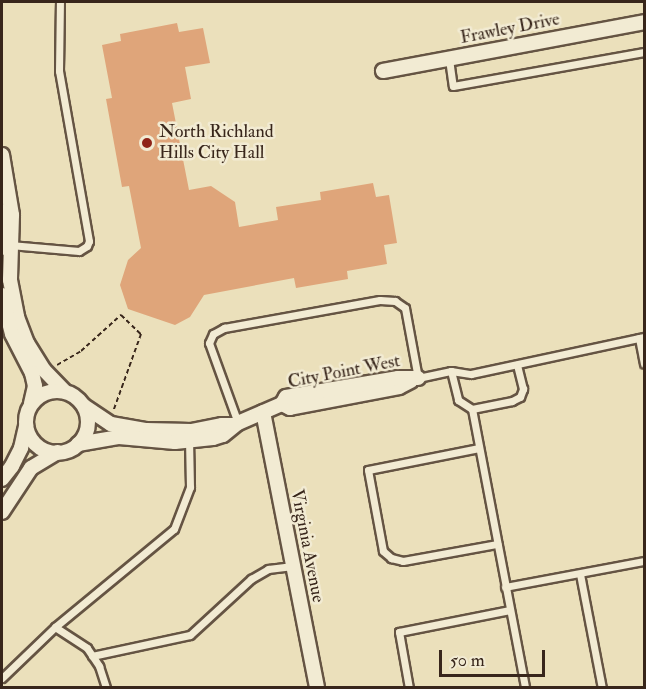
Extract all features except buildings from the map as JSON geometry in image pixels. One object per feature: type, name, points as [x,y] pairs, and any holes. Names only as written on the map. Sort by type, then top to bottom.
[{"type":"street","name":"Frawley Drive","points":[[383,71],[645,22]]},
{"type":"street","points":[[2,155],[11,208],[5,246]]},
{"type":"street","points":[[2,211],[11,292],[21,330],[44,370],[83,406],[87,425],[78,444],[31,468],[2,512]]},
{"type":"street","points":[[2,296],[12,334],[32,373],[35,386],[21,448],[12,466],[2,478]]},
{"type":"street","name":"City Point West","points":[[78,444],[120,437],[189,441],[223,435],[236,424],[282,404],[286,397],[398,378],[418,378]]},
{"type":"street","points":[[31,404],[48,392],[66,392]]},
{"type":"street","name":"City Point West","points":[[83,406],[111,424],[146,430],[191,431],[236,424]]},
{"type":"street","name":"Virginia Avenue","points":[[263,412],[317,687]]},
{"type":"street","points":[[26,426],[37,445],[50,452],[59,452]]},
{"type":"lane","points":[[5,246],[79,250],[87,246],[89,241],[59,71],[60,2]]},
{"type":"lane","points":[[449,59],[453,86],[645,52]]},
{"type":"lane","points":[[236,424],[209,343],[213,334],[224,328],[380,300],[395,301],[405,308],[418,378],[451,371],[471,374],[642,337],[645,364]]},
{"type":"lane","points":[[471,409],[512,401],[520,397],[523,389],[517,365]]},
{"type":"lane","points":[[451,371],[458,400],[471,409],[525,687]]},
{"type":"lane","points":[[2,678],[55,627],[174,529],[190,488],[189,441]]},
{"type":"lane","points":[[479,448],[368,470],[383,551],[391,558],[403,561],[497,544]]},
{"type":"lane","points":[[505,587],[645,561]]},
{"type":"lane","points":[[92,656],[190,635],[251,579],[268,569],[293,566]]},
{"type":"lane","points":[[580,574],[602,687]]},
{"type":"lane","points":[[409,687],[399,632],[510,610]]},
{"type":"lane","points":[[55,627],[87,648],[99,666],[106,687]]},
{"type":"path","points":[[52,368],[81,351],[121,315],[141,334],[111,415]]},
{"type":"place","name":"North Richland Hills City Hall","points":[[147,143]]}]
